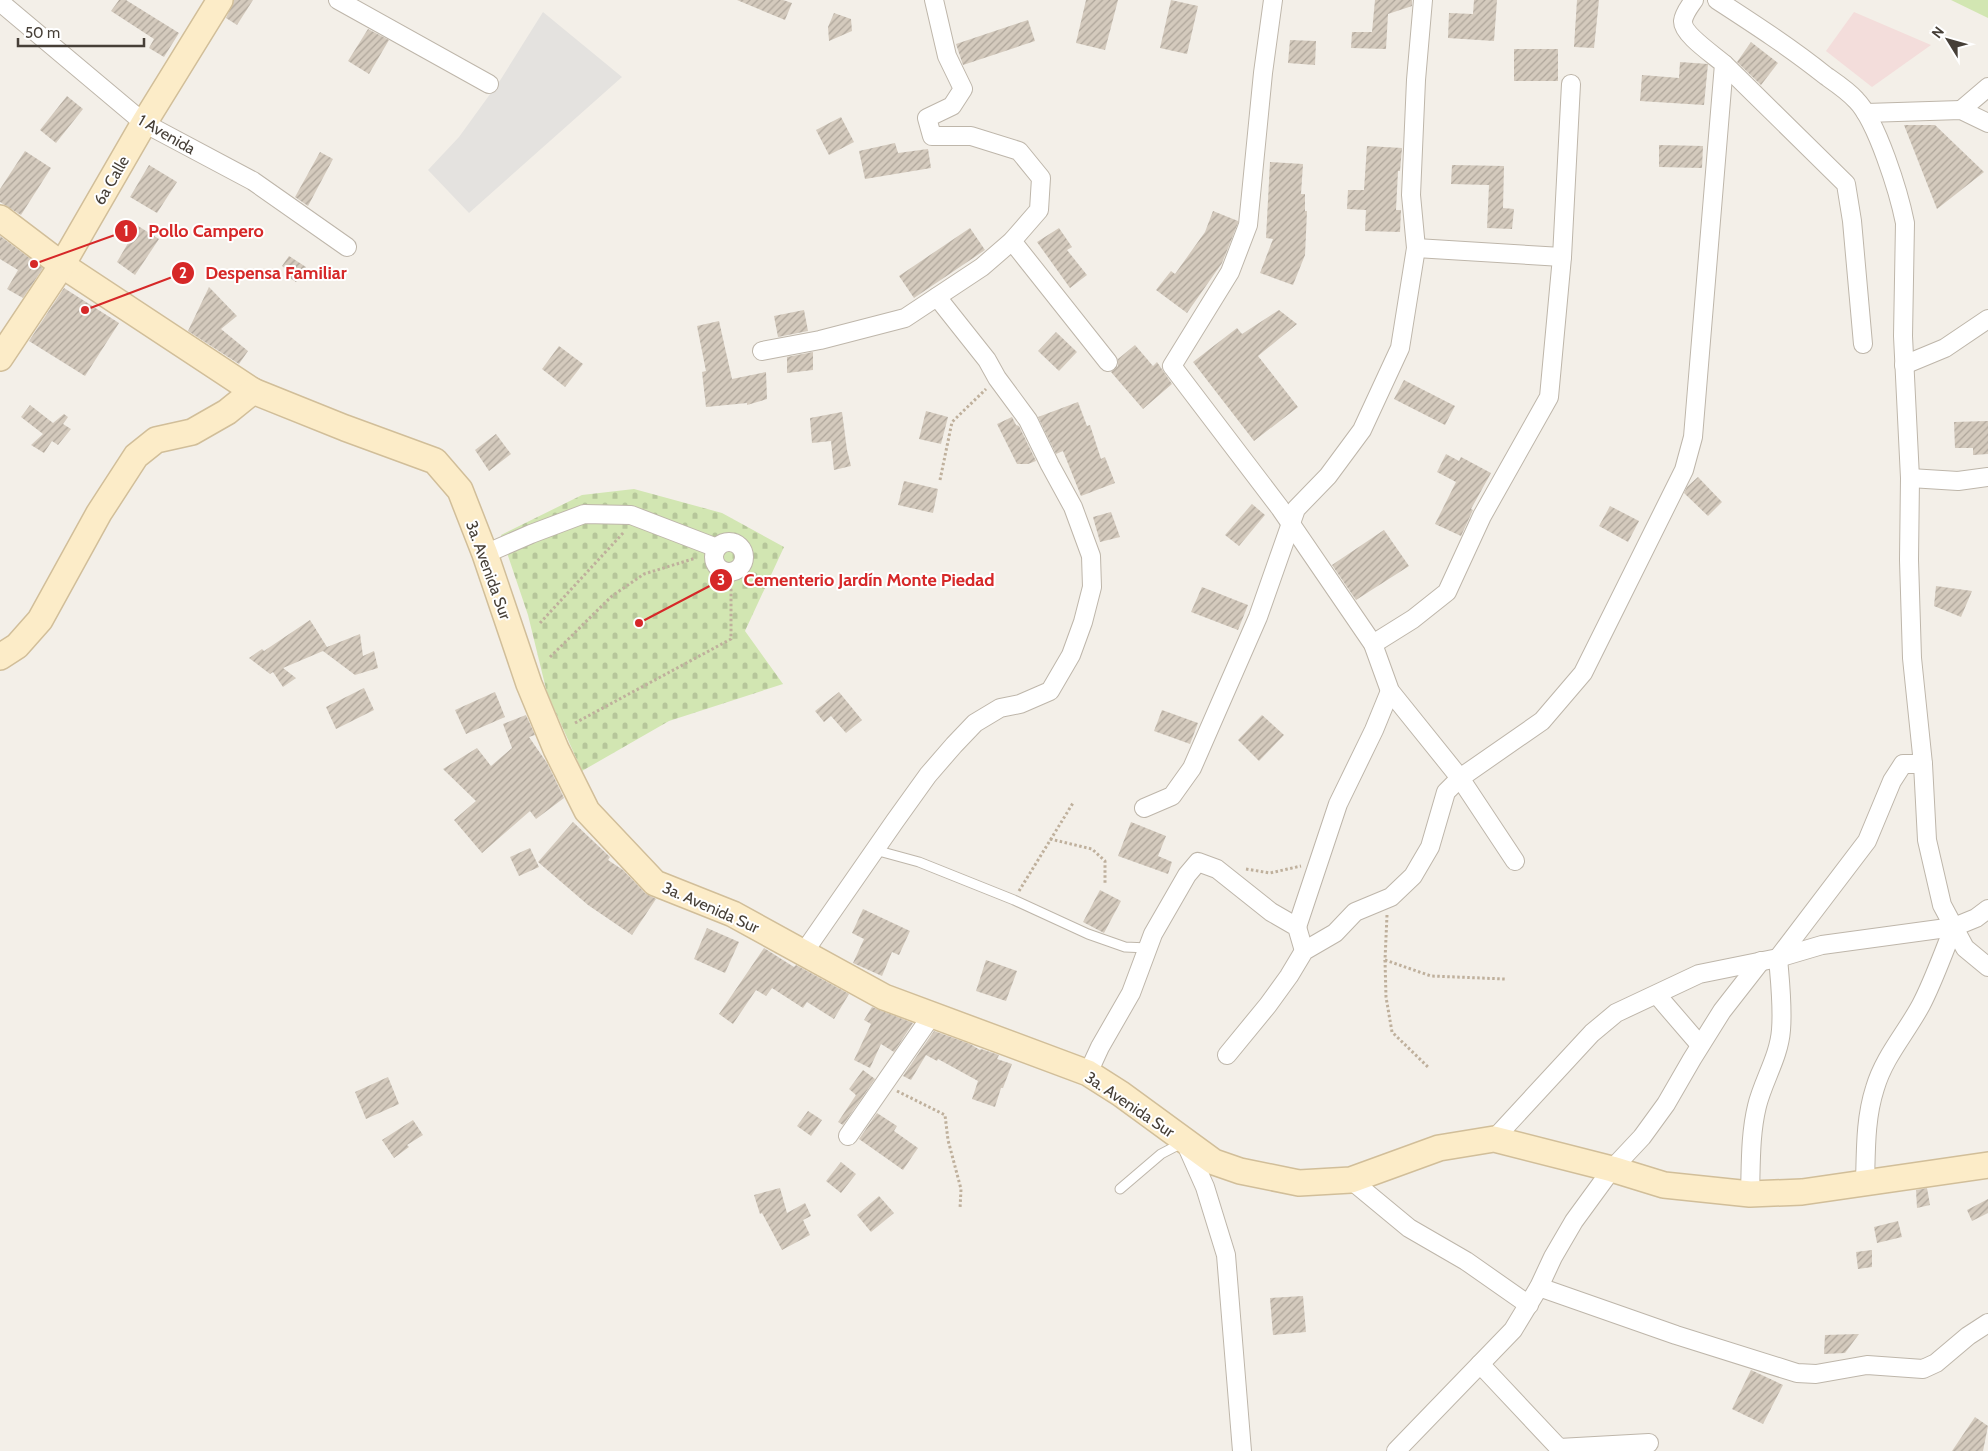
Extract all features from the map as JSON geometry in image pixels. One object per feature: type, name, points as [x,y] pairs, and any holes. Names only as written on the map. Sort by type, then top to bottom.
[{"type":"street","name":"6a Calle","points":[[0,358],[62,265],[144,123],[220,0]]},
{"type":"street","points":[[338,0],[489,84]]},
{"type":"street","points":[[762,351],[820,340],[905,318],[982,267],[1012,241],[1039,210],[1040,178],[1019,151],[971,136],[932,136],[927,118],[952,106],[963,89],[947,56],[934,0]]},
{"type":"street","points":[[1273,0],[1263,73],[1248,225],[1230,272],[1172,366],[1280,508],[1372,644],[1390,690],[1460,778],[1515,861]]},
{"type":"street","points":[[1144,808],[1172,796],[1192,768],[1258,617],[1289,523],[1296,509],[1328,476],[1362,430],[1400,348],[1416,248],[1412,195],[1416,80],[1423,0]]},
{"type":"street","points":[[1694,0],[1686,12],[1683,22],[1685,30],[1724,64],[1846,184],[1852,221],[1863,344]]},
{"type":"street","points":[[1716,0],[1794,50],[1856,99],[1866,113],[1880,144],[1901,205],[1904,223],[1904,365],[1910,478],[1912,658],[1923,764],[1927,840],[1942,905],[1964,948],[1988,967]]},
{"type":"street","name":"1 Avenida","points":[[0,2],[144,123],[253,181],[348,247]]},
{"type":"street","points":[[1227,1056],[1268,1005],[1304,951],[1335,933],[1355,912],[1391,897],[1413,876],[1430,847],[1446,792],[1460,778],[1542,721],[1583,673],[1684,470],[1693,437],[1724,64]]},
{"type":"street","points":[[1372,644],[1413,619],[1447,592],[1482,516],[1549,397],[1562,257],[1570,84]]},
{"type":"street","points":[[1961,110],[1988,87]]},
{"type":"street","points":[[1866,113],[1961,110],[1988,123]]},
{"type":"street","name":"3a. Avenida Sur","points":[[0,218],[62,265],[253,391],[435,462],[460,490],[485,554],[529,684],[556,749],[587,812],[655,883],[733,914],[884,997],[1088,1073],[1121,1094],[1214,1162],[1240,1171],[1299,1183],[1352,1180],[1439,1148],[1494,1139]]},
{"type":"street","points":[[1012,241],[1108,362]]},
{"type":"street","points":[[1416,248],[1562,257]]},
{"type":"street","points":[[804,952],[928,775],[954,745],[975,723],[1000,708],[1020,704],[1050,691],[1071,655],[1083,622],[1092,587],[1091,556],[1073,507],[1028,420],[997,378],[987,360],[937,298]]},
{"type":"street","points":[[1904,365],[1945,348],[1988,319]]},
{"type":"street","points":[[0,657],[17,646],[40,620],[99,513],[136,456],[156,440],[192,432],[227,412],[253,391]]},
{"type":"street","points":[[1910,478],[1958,481],[1988,477]]},
{"type":"street","points":[[485,554],[584,514],[631,515],[716,550]]},
{"type":"street","points":[[725,542],[739,545],[744,554],[740,568],[731,572],[726,572],[718,566],[714,557],[716,550],[725,542]]},
{"type":"street","points":[[1304,951],[1297,927],[1338,804],[1374,730],[1390,690]]},
{"type":"street","points":[[1396,1451],[1513,1330],[1529,1305],[1574,1221],[1612,1169],[1642,1137],[1666,1104],[1722,1011],[1770,960],[1867,841],[1892,781],[1903,764],[1923,764]]},
{"type":"street","points":[[1088,1073],[1100,1046],[1131,993],[1154,934],[1187,875],[1198,862],[1217,869],[1271,912],[1297,927]]},
{"type":"street","points":[[1988,909],[1976,918],[1954,927],[1822,945],[1770,960],[1699,974],[1616,1014],[1592,1033],[1494,1139],[1612,1169],[1664,1185],[1750,1194],[1802,1192],[1988,1165]]},
{"type":"street","points":[[1864,1183],[1867,1125],[1875,1088],[1887,1057],[1906,1031],[1922,1003],[1954,927]]},
{"type":"street","points":[[1750,1194],[1751,1143],[1757,1105],[1771,1068],[1781,1032],[1782,998],[1770,960]]},
{"type":"street","points":[[1657,995],[1700,1045]]},
{"type":"street","points":[[848,1136],[932,1015]]},
{"type":"street","points":[[1184,1141],[1205,1187],[1226,1255],[1242,1451]]},
{"type":"street","points":[[1352,1180],[1409,1228],[1466,1261],[1529,1305]]},
{"type":"street","points":[[1539,1287],[1676,1335],[1797,1373],[1816,1374],[1867,1365],[1923,1369],[1936,1363],[1968,1336],[1988,1323]]},
{"type":"street","points":[[1480,1364],[1559,1448],[1649,1443]]},
{"type":"lane","points":[[875,850],[919,862],[1014,900],[1088,934],[1125,947],[1148,948]]},
{"type":"lane","points":[[1120,1189],[1161,1154],[1184,1141]]},
{"type":"path","points":[[940,480],[952,422],[997,378]]},
{"type":"path","points":[[540,623],[638,517]]},
{"type":"path","points":[[550,657],[612,596],[644,574],[716,550]]},
{"type":"path","points":[[574,723],[731,639],[731,572]]},
{"type":"path","points":[[1014,900],[1073,803]]},
{"type":"path","points":[[1050,839],[1092,849],[1104,861],[1104,883]]},
{"type":"path","points":[[1228,878],[1243,868],[1270,873],[1319,862]]},
{"type":"path","points":[[1391,897],[1386,922],[1385,960],[1386,997],[1392,1032],[1429,1068]]},
{"type":"path","points":[[1385,960],[1431,976],[1505,979]]},
{"type":"path","points":[[884,1085],[945,1115],[948,1140],[961,1189],[960,1209]]},
{"type":"shaded area","points":[[543,12],[622,77],[469,213],[428,170],[459,137],[501,79]]},
{"type":"shaded area","points":[[1854,12],[1931,45],[1872,87],[1826,51]]},
{"type":"green space","points":[[1951,0],[1988,0],[1988,18]]},
{"type":"green space","points":[[634,489],[722,513],[784,547],[745,631],[783,684],[669,721],[582,771],[547,693],[528,615],[501,535],[582,495]]},
{"type":"building","points":[[119,0],[126,0],[179,33],[164,57],[149,48],[154,39],[111,11]]},
{"type":"building","points":[[234,0],[253,0],[237,25],[226,18]]},
{"type":"building","points":[[737,0],[783,0],[792,3],[785,20]]},
{"type":"building","points":[[1086,0],[1118,0],[1105,50],[1076,43]]},
{"type":"building","points":[[1171,0],[1198,6],[1187,54],[1160,48]]},
{"type":"building","points":[[1375,0],[1412,0],[1412,6],[1388,14],[1386,49],[1351,48],[1352,32],[1372,32]]},
{"type":"building","points":[[1474,0],[1497,0],[1494,41],[1448,38],[1449,13],[1473,14]]},
{"type":"building","points":[[1577,0],[1599,0],[1594,48],[1574,47]]},
{"type":"building","points":[[834,13],[851,19],[852,31],[829,41],[828,27]]},
{"type":"building","points":[[1028,20],[1035,41],[963,65],[956,44]]},
{"type":"building","points":[[368,29],[389,40],[369,74],[348,61]]},
{"type":"building","points":[[1290,40],[1316,41],[1315,65],[1288,63]]},
{"type":"building","points":[[1751,42],[1778,63],[1761,85],[1737,62]]},
{"type":"building","points":[[1514,49],[1558,49],[1558,81],[1514,81]]},
{"type":"building","points":[[1680,62],[1708,64],[1704,105],[1640,101],[1642,75],[1679,78]]},
{"type":"building","points":[[67,96],[83,109],[56,143],[40,130]]},
{"type":"building","points":[[841,117],[854,142],[829,155],[816,130]]},
{"type":"building","points":[[1904,125],[1935,125],[1984,172],[1937,209]]},
{"type":"building","points":[[895,143],[898,153],[928,149],[931,168],[865,179],[859,151]]},
{"type":"building","points":[[1659,145],[1703,146],[1702,168],[1659,167]]},
{"type":"building","points":[[1367,146],[1402,148],[1400,171],[1398,171],[1396,210],[1401,210],[1400,232],[1365,231],[1366,210],[1347,209],[1348,190],[1364,190]]},
{"type":"building","points":[[25,151],[51,168],[21,215],[0,202],[0,189]]},
{"type":"building","points":[[320,152],[333,159],[308,206],[295,197]]},
{"type":"building","points":[[1270,162],[1303,164],[1301,194],[1305,194],[1305,211],[1307,211],[1305,255],[1293,285],[1260,273],[1273,239],[1266,238]]},
{"type":"building","points":[[149,165],[177,182],[157,213],[130,197]]},
{"type":"building","points":[[1452,165],[1504,166],[1503,208],[1514,209],[1512,229],[1487,228],[1489,185],[1451,184]]},
{"type":"building","points":[[1213,211],[1238,221],[1238,223],[1222,263],[1187,313],[1156,290],[1171,271],[1175,274],[1205,232]]},
{"type":"building","points":[[138,226],[159,239],[135,275],[117,262]]},
{"type":"building","points":[[970,228],[985,250],[914,298],[899,276]]},
{"type":"building","points":[[1059,228],[1072,247],[1067,250],[1087,275],[1070,288],[1037,242]]},
{"type":"building","points":[[0,236],[43,268],[23,298],[7,289],[18,270],[0,259]]},
{"type":"building","points":[[289,256],[306,267],[296,282],[287,276],[287,270],[282,266]]},
{"type":"building","points":[[209,287],[237,316],[221,329],[248,351],[239,364],[188,331]]},
{"type":"building","points":[[64,288],[119,323],[85,376],[29,341]]},
{"type":"building","points":[[804,310],[808,331],[778,337],[774,316]]},
{"type":"building","points":[[1279,310],[1297,324],[1258,356],[1298,407],[1254,441],[1193,362],[1237,328],[1242,334]]},
{"type":"building","points":[[719,321],[732,379],[766,372],[767,399],[747,405],[747,403],[706,407],[702,372],[706,371],[697,326]]},
{"type":"building","points":[[1056,332],[1077,352],[1059,371],[1038,351]]},
{"type":"building","points":[[1135,345],[1153,366],[1157,362],[1172,384],[1143,409],[1111,372],[1118,366],[1118,359]]},
{"type":"building","points":[[559,346],[583,364],[565,387],[542,369]]},
{"type":"building","points":[[813,352],[813,370],[787,373],[787,357]]},
{"type":"building","points":[[1404,380],[1455,406],[1445,425],[1394,399]]},
{"type":"building","points":[[1078,402],[1087,426],[1090,425],[1101,459],[1105,457],[1115,483],[1081,496],[1063,451],[1056,454],[1038,417]]},
{"type":"building","points":[[30,405],[53,423],[64,414],[68,417],[63,424],[71,429],[58,445],[52,441],[44,453],[31,445],[43,434],[21,417]]},
{"type":"building","points":[[926,411],[948,417],[941,444],[919,439]]},
{"type":"building","points":[[842,412],[851,466],[834,470],[831,441],[812,443],[810,418]]},
{"type":"building","points":[[1012,417],[1016,425],[1019,426],[1036,461],[1028,464],[1017,464],[997,424]]},
{"type":"building","points":[[1988,421],[1988,454],[1973,455],[1973,448],[1955,448],[1954,422]]},
{"type":"building","points":[[496,434],[511,454],[489,471],[475,450]]},
{"type":"building","points":[[1446,454],[1459,461],[1461,457],[1491,473],[1471,509],[1473,510],[1461,536],[1435,524],[1456,482],[1437,472]]},
{"type":"building","points":[[1698,477],[1722,502],[1708,516],[1684,493],[1687,487]]},
{"type":"building","points":[[904,481],[938,489],[933,513],[898,505]]},
{"type":"building","points":[[1252,504],[1265,515],[1239,546],[1225,535]]},
{"type":"building","points":[[1610,506],[1639,521],[1628,542],[1599,526]]},
{"type":"building","points":[[1111,512],[1120,537],[1100,542],[1093,517]]},
{"type":"building","points":[[1384,530],[1409,566],[1356,600],[1332,565]]},
{"type":"building","points":[[1936,586],[1972,591],[1961,617],[1934,606]]},
{"type":"building","points":[[1202,587],[1248,605],[1238,630],[1191,612]]},
{"type":"building","points":[[310,620],[327,647],[360,634],[363,656],[374,651],[378,668],[355,675],[323,651],[283,668],[296,678],[283,687],[273,672],[270,674],[249,658],[262,649],[264,651]]},
{"type":"building","points":[[364,688],[374,710],[336,729],[326,707]]},
{"type":"building","points":[[495,692],[505,717],[466,734],[455,710]]},
{"type":"building","points":[[839,692],[862,720],[846,733],[831,716],[824,722],[815,711]]},
{"type":"building","points":[[1162,710],[1198,723],[1190,744],[1154,731]]},
{"type":"building","points":[[526,715],[535,735],[529,737],[547,763],[564,798],[536,819],[530,811],[482,853],[454,820],[476,801],[443,769],[477,748],[491,766],[512,748],[503,724]]},
{"type":"building","points":[[1262,715],[1284,735],[1259,761],[1238,740]]},
{"type":"building","points":[[573,822],[610,857],[608,860],[623,870],[645,893],[656,899],[632,935],[588,905],[538,862]]},
{"type":"building","points":[[1131,822],[1166,836],[1158,856],[1172,862],[1168,874],[1118,856]]},
{"type":"building","points":[[530,848],[539,867],[519,876],[510,857]]},
{"type":"building","points":[[1100,890],[1121,901],[1104,933],[1083,922]]},
{"type":"building","points":[[863,909],[910,931],[899,955],[892,952],[882,976],[853,963],[864,939],[852,933]]},
{"type":"building","points":[[707,928],[739,942],[725,973],[694,959]]},
{"type":"building","points":[[764,948],[794,967],[796,965],[849,994],[834,1019],[807,1002],[803,1008],[772,988],[766,996],[756,990],[733,1024],[719,1014]]},
{"type":"building","points":[[986,960],[1017,971],[1006,1001],[976,991]]},
{"type":"building","points":[[872,1007],[913,1023],[894,1052],[881,1044],[870,1068],[854,1060],[871,1024],[864,1020]]},
{"type":"building","points":[[934,1031],[970,1044],[980,1050],[999,1055],[997,1059],[1012,1064],[995,1107],[972,1099],[978,1081],[938,1059],[937,1061],[926,1055],[911,1080],[903,1076]]},
{"type":"building","points":[[863,1070],[875,1079],[843,1125],[838,1122],[856,1095],[849,1089]]},
{"type":"building","points":[[388,1077],[399,1104],[366,1119],[355,1092]]},
{"type":"building","points":[[808,1111],[822,1120],[811,1136],[797,1126]]},
{"type":"building","points":[[877,1113],[897,1126],[894,1131],[918,1148],[903,1170],[859,1139]]},
{"type":"building","points":[[413,1120],[423,1135],[407,1145],[409,1147],[394,1158],[382,1140]]},
{"type":"building","points":[[841,1162],[856,1174],[841,1193],[826,1181]]},
{"type":"building","points":[[780,1188],[787,1213],[805,1203],[811,1216],[803,1220],[810,1235],[782,1250],[762,1213],[760,1214],[754,1195]]},
{"type":"building","points":[[1927,1188],[1930,1205],[1917,1208],[1916,1190]]},
{"type":"building","points":[[879,1196],[894,1213],[871,1232],[857,1215]]},
{"type":"building","points":[[1988,1199],[1988,1213],[1972,1221],[1967,1210]]},
{"type":"building","points":[[1898,1221],[1902,1237],[1877,1243],[1874,1227]]},
{"type":"building","points":[[1872,1250],[1872,1267],[1858,1269],[1856,1252]]},
{"type":"building","points":[[1303,1296],[1306,1332],[1273,1335],[1270,1298]]},
{"type":"building","points":[[1859,1334],[1845,1353],[1824,1354],[1825,1335]]},
{"type":"building","points":[[1751,1370],[1783,1385],[1763,1424],[1732,1409]]},
{"type":"building","points":[[1975,1417],[1988,1426],[1983,1451],[1952,1451]]},
{"type":"place","name":"Pollo Campero","points":[[34,264]]},
{"type":"place","name":"Despensa Familiar","points":[[85,310]]},
{"type":"place","name":"Cementerio Jardín Monte Piedad","points":[[639,623]]}]
